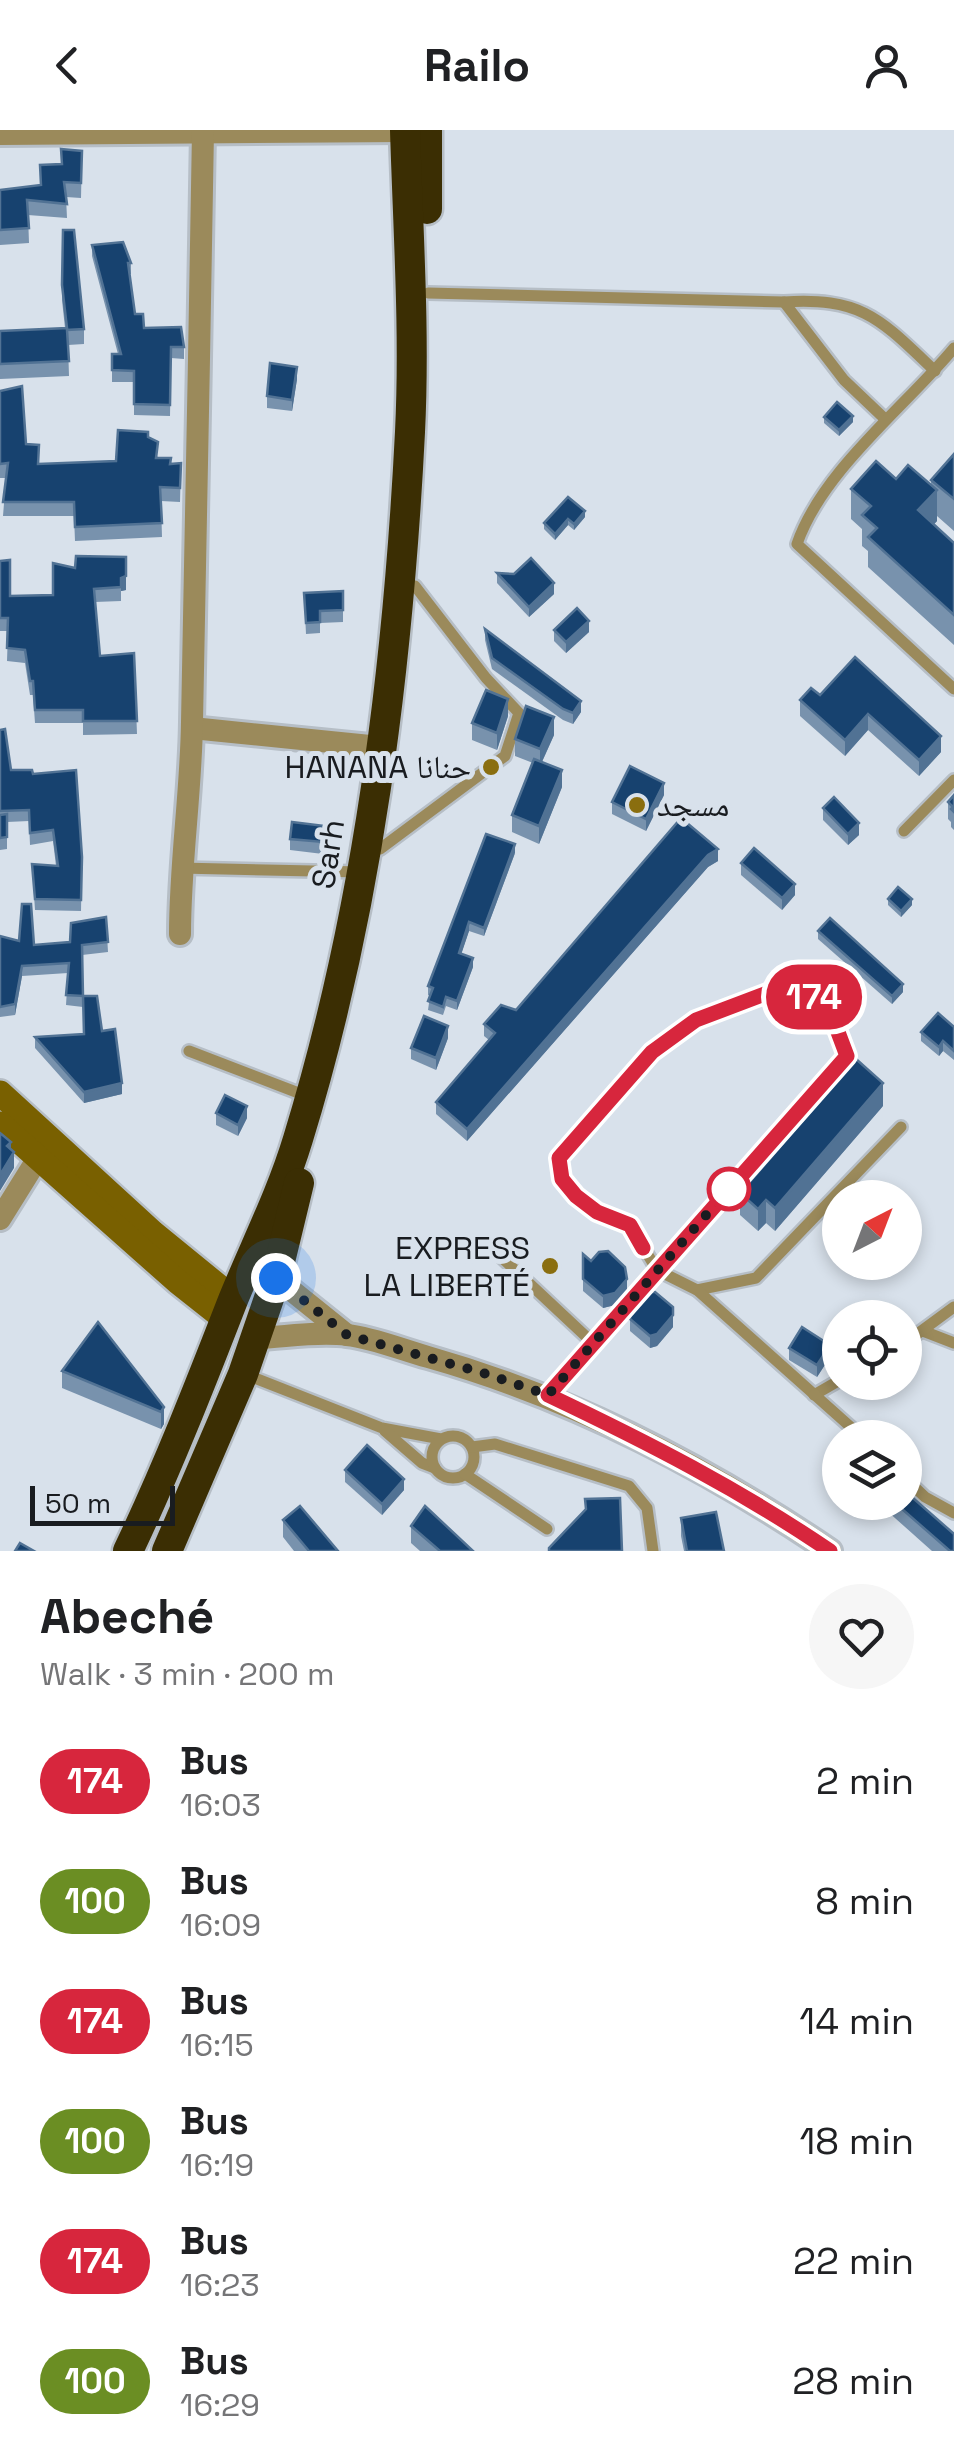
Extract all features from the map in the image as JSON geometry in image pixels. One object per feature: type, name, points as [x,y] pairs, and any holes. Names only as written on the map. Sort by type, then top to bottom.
[{"type":"highway","name":"Sarh","points":[[128,1551],[282,1188],[370,860],[396,621],[410,430],[405,130]]},
{"type":"highway","name":"Sarh","points":[[167,1551],[200,1482],[276,1278],[357,958],[414,586],[426,438],[427,130]]},
{"type":"street","points":[[0,134],[405,130]]},
{"type":"street","points":[[180,934],[180,868],[186,843],[192,728],[203,131]]},
{"type":"street","points":[[192,728],[380,748]]},
{"type":"street","points":[[0,1093],[153,1233],[230,1310]]},
{"type":"street","points":[[0,1124],[178,1282],[230,1310]]},
{"type":"street","points":[[0,1219],[38,1158]]},
{"type":"street","points":[[276,1278],[347,1335]]},
{"type":"street","points":[[256,1338],[347,1335],[548,1395],[670,1453],[768,1509],[830,1551]]},
{"type":"lane","points":[[428,292],[818,300],[848,305],[888,327],[935,371]]},
{"type":"lane","points":[[784,302],[844,380],[885,419]]},
{"type":"lane","points":[[954,348],[885,419],[806,518],[796,544],[954,689]]},
{"type":"lane","points":[[180,868],[370,860],[505,756],[519,713],[486,678],[414,586]]},
{"type":"lane","points":[[904,831],[954,780]]},
{"type":"lane","points":[[548,1395],[657,1270],[847,1056],[832,1016],[807,989],[786,986],[696,1020],[652,1052],[559,1158],[562,1179],[576,1196],[597,1212],[630,1225],[657,1270],[698,1290],[843,1420]]},
{"type":"lane","points":[[188,1051],[309,1097]]},
{"type":"lane","points":[[698,1290],[756,1278],[901,1126]]},
{"type":"lane","points":[[500,1255],[594,1344]]},
{"type":"lane","points":[[923,1331],[954,1307]]},
{"type":"lane","points":[[923,1331],[954,1343]]},
{"type":"lane","points":[[243,1374],[382,1428],[441,1439],[457,1436],[472,1447],[495,1444],[630,1486],[647,1508],[654,1551]]},
{"type":"lane","points":[[814,1394],[822,1390]]},
{"type":"lane","points":[[382,1428],[422,1462],[449,1478],[464,1474],[474,1461],[472,1447]]},
{"type":"lane","points":[[436,1468],[432,1453],[441,1439]]},
{"type":"lane","points":[[464,1474],[547,1529]]},
{"type":"lane","points":[[922,1494],[954,1513]]},
{"type":"building","points":[[61,149],[82,151],[81,183],[64,182],[67,204],[27,200],[29,228],[0,230],[0,190],[41,185],[40,165],[62,164]]},
{"type":"building","points":[[63,230],[74,230],[84,329],[67,330],[69,361],[0,364],[0,331],[67,328],[62,285]]},
{"type":"building","points":[[123,242],[131,263],[135,314],[143,314],[144,328],[181,327],[184,347],[171,347],[170,405],[134,404],[134,371],[112,370],[112,354],[121,354],[92,245]]},
{"type":"building","points":[[270,363],[297,367],[292,400],[267,396]]},
{"type":"building","points":[[22,386],[26,444],[39,445],[38,464],[116,461],[118,430],[148,432],[148,437],[158,442],[156,458],[171,458],[170,464],[181,463],[180,488],[160,487],[162,523],[75,527],[74,502],[3,502],[8,463],[0,464],[0,391]]},
{"type":"building","points":[[837,402],[853,416],[839,430],[824,417]]},
{"type":"building","points":[[954,454],[954,499],[931,480]]},
{"type":"building","points":[[876,461],[896,479],[908,465],[937,490],[918,510],[954,543],[954,615],[868,537],[877,528],[862,515],[871,506],[851,489]]},
{"type":"building","points":[[568,497],[585,511],[574,524],[568,519],[555,534],[544,523]]},
{"type":"building","points":[[76,556],[126,557],[126,576],[121,578],[121,587],[94,589],[100,656],[134,653],[137,721],[83,721],[83,710],[35,710],[25,650],[7,648],[8,618],[0,618],[0,561],[10,560],[10,596],[53,595],[53,563],[75,568]]},
{"type":"building","points":[[531,558],[554,583],[529,607],[497,573],[514,574]]},
{"type":"building","points":[[343,591],[343,610],[320,611],[320,622],[306,623],[304,593]]},
{"type":"building","points":[[577,608],[589,621],[566,642],[554,630]]},
{"type":"building","points":[[485,629],[581,701],[573,713],[492,658]]},
{"type":"building","points":[[855,657],[941,736],[919,760],[868,714],[845,740],[800,700],[811,688],[820,695]]},
{"type":"building","points":[[486,690],[508,699],[497,733],[472,723]]},
{"type":"building","points":[[526,706],[554,717],[540,749],[515,739]]},
{"type":"building","points":[[5,729],[11,770],[32,770],[33,774],[76,770],[81,900],[35,899],[32,864],[58,866],[53,830],[30,833],[29,810],[0,811],[0,730]]},
{"type":"building","points":[[534,759],[562,770],[539,826],[512,815]]},
{"type":"building","points":[[630,766],[664,783],[646,819],[612,802]]},
{"type":"building","points":[[834,797],[859,823],[848,834],[823,808]]},
{"type":"building","points":[[7,814],[7,837],[0,838],[0,815]]},
{"type":"building","points":[[681,818],[718,849],[708,855],[467,1129],[436,1102],[495,1033],[484,1024],[501,1005],[516,1010]]},
{"type":"building","points":[[292,822],[325,826],[323,842],[290,839]]},
{"type":"building","points":[[486,834],[515,844],[484,928],[469,922],[459,953],[473,958],[457,1001],[446,997],[443,1007],[428,1001],[433,988],[428,986]]},
{"type":"building","points":[[754,848],[795,884],[782,898],[741,863]]},
{"type":"building","points":[[898,887],[912,899],[901,911],[888,899]]},
{"type":"building","points":[[22,904],[31,904],[34,945],[70,942],[71,923],[106,917],[108,942],[82,945],[83,996],[66,995],[69,963],[22,966],[15,1004],[0,1007],[0,936],[19,941]]},
{"type":"building","points":[[830,918],[903,984],[892,996],[818,931]]},
{"type":"building","points":[[83,996],[97,996],[102,1031],[115,1029],[122,1083],[84,1092],[35,1037],[84,1034]]},
{"type":"building","points":[[938,1013],[954,1027],[954,1051],[943,1041],[939,1047],[921,1032]]},
{"type":"building","points":[[424,1016],[448,1026],[436,1058],[411,1048]]},
{"type":"building","points":[[856,1059],[883,1083],[775,1208],[766,1200],[758,1209],[740,1193]]},
{"type":"building","points":[[225,1095],[247,1106],[238,1125],[216,1113]]},
{"type":"building","points":[[0,1133],[11,1142],[7,1146],[14,1152],[0,1175]]},
{"type":"building","points":[[608,1251],[625,1267],[627,1279],[615,1293],[603,1296],[583,1279],[583,1254],[591,1261],[599,1252]]},
{"type":"building","points":[[641,1292],[655,1292],[673,1307],[673,1315],[657,1334],[650,1336],[630,1319],[630,1304]]},
{"type":"building","points":[[98,1322],[164,1407],[161,1412],[62,1371]]},
{"type":"building","points":[[802,1327],[822,1340],[822,1357],[817,1365],[789,1348]]},
{"type":"building","points":[[367,1445],[404,1479],[382,1504],[345,1470]]},
{"type":"building","points":[[620,1498],[622,1551],[549,1551],[586,1509],[585,1499]]},
{"type":"building","points":[[300,1506],[338,1551],[309,1551],[283,1520]]},
{"type":"building","points":[[425,1506],[473,1551],[440,1551],[411,1526]]},
{"type":"building","points":[[922,1506],[954,1534],[954,1551],[915,1520],[922,1520]]},
{"type":"building","points":[[716,1512],[724,1551],[687,1551],[681,1518]]},
{"type":"building","points":[[20,1543],[34,1551],[15,1551]]},
{"type":"bus line","name":"174","points":[[643,1248],[630,1225],[597,1212],[576,1196],[562,1179],[559,1158],[652,1052],[696,1020],[786,986],[807,989],[832,1016],[847,1056],[548,1395],[670,1453],[768,1509],[830,1551]]},
{"type":"place","name":"HANANA حنانا","points":[[491,767]]},
{"type":"place","name":"مسجد","points":[[637,805]]},
{"type":"place","name":"EXPRESS LA LIBERTÉ","points":[[550,1266]]},
{"type":"route","points":[[276,1278],[347,1335],[548,1395],[729,1189]]}]
